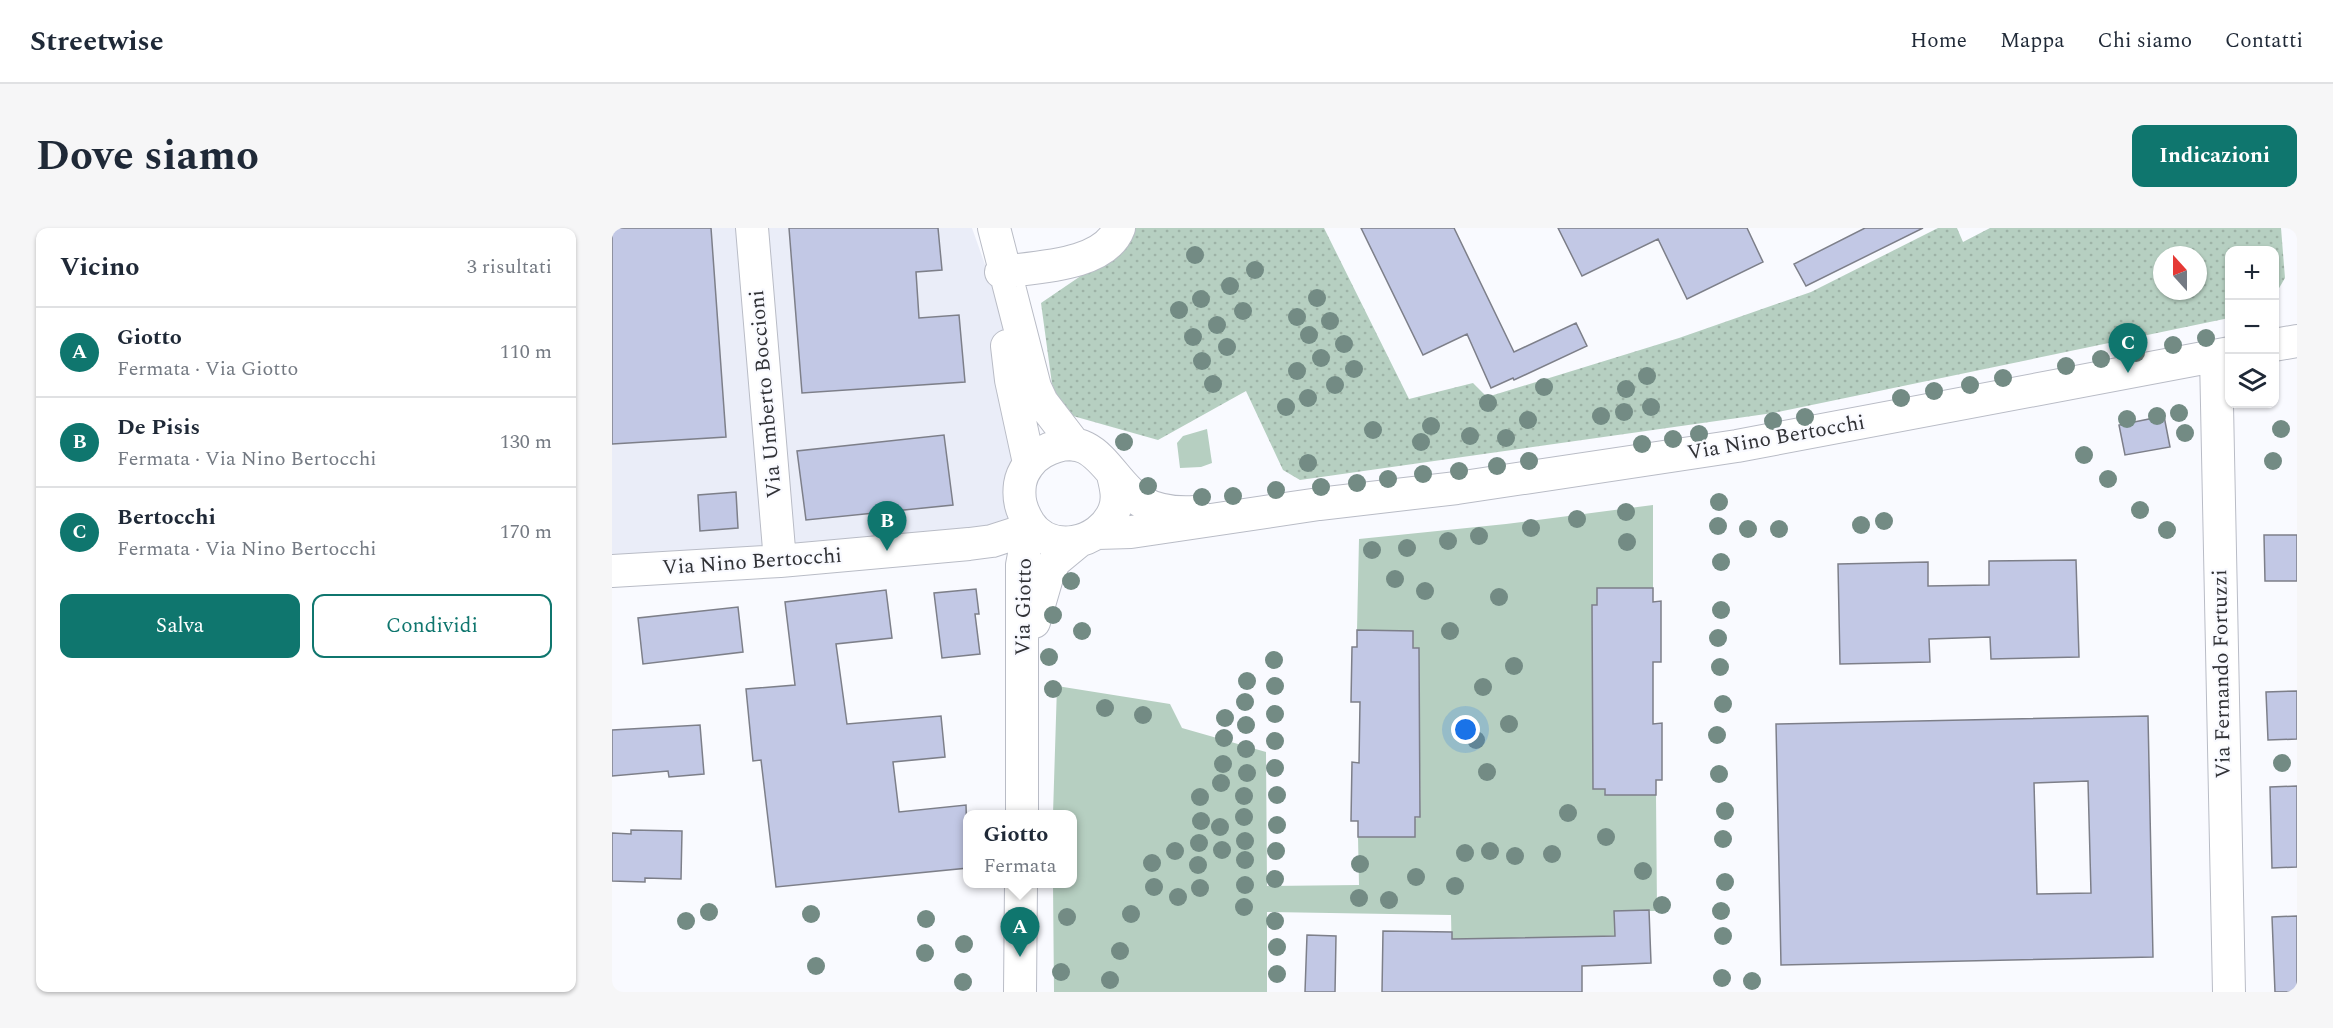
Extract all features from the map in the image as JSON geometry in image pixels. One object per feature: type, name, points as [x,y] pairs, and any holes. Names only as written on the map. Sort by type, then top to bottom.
[{"type":"street","name":"Via Umberto Boccioni","points":[[752,228],[780,561]]},
{"type":"street","points":[[1000,256],[1085,258],[1108,245],[1116,237],[1119,228]]},
{"type":"street","points":[[1000,256],[1035,387],[1042,402],[1076,445]]},
{"type":"street","points":[[1000,256],[1011,380],[1029,463]]},
{"type":"street","points":[[2279,344],[2297,341]]},
{"type":"street","name":"Via Nino Bertocchi","points":[[612,571],[780,561],[992,541],[1032,528],[1051,540],[1065,542],[1319,504],[1457,488],[1737,446],[2222,355]]},
{"type":"street","name":"Via Fernando Fortuzzi","points":[[2222,355],[2229,992]]},
{"type":"street","name":"Via Nino Bertocchi","points":[[1076,445],[1098,455],[1133,496],[1145,504],[1166,510],[1187,512],[1319,504]]},
{"type":"street","points":[[1032,528],[1022,512],[1019,496],[1021,480],[1029,463],[1044,451],[1059,446],[1076,445]]},
{"type":"street","points":[[1088,538],[1110,519],[1114,509],[1117,492],[1113,475]]},
{"type":"street","name":"Via Giotto","points":[[1022,810],[1024,688],[1022,565],[1032,528]]},
{"type":"street","name":"Via Giotto","points":[[1024,688],[1031,638],[1044,582],[1055,561],[1088,538]]},
{"type":"street","points":[[1020,992],[1021,888]]},
{"type":"shaded area","points":[[612,228],[972,228],[1026,380],[1007,527],[612,578]]},
{"type":"green space","points":[[1136,228],[1324,228],[1409,399],[1473,383],[1487,397],[1679,338],[1811,292],[1938,228],[1957,228],[1963,242],[1990,228],[2281,228],[2285,278],[2279,288],[2279,246],[2225,246],[2225,319],[1773,413],[1300,480],[1283,470],[1246,391],[1158,440],[1073,416],[1059,400],[1052,384],[1041,303],[1091,269]]},
{"type":"green space","points":[[1207,429],[1212,463],[1201,467],[1180,468],[1177,443],[1183,436]]},
{"type":"green space","points":[[1653,505],[1653,588],[1597,588],[1597,605],[1592,606],[1592,685],[1605,794],[1656,795],[1657,911],[1614,911],[1615,937],[1483,939],[1452,963],[1451,915],[1267,912],[1267,992],[1054,992],[1053,888],[1077,888],[1077,810],[1053,810],[1057,686],[1170,704],[1182,728],[1266,752],[1267,886],[1359,885],[1358,837],[1420,817],[1420,796],[1419,649],[1357,630],[1359,539],[1506,524]]},
{"type":"building","points":[[612,228],[711,228],[726,437],[612,444]]},
{"type":"building","points":[[789,228],[938,228],[942,270],[916,272],[919,318],[959,315],[965,382],[802,393]]},
{"type":"building","points":[[1361,228],[1454,228],[1514,352],[1576,323],[1587,346],[1514,380],[1513,378],[1491,388],[1467,334],[1423,355]]},
{"type":"building","points":[[1558,228],[1747,228],[1763,262],[1687,299],[1658,239],[1582,276]]},
{"type":"building","points":[[1865,228],[1923,228],[1806,286],[1794,264]]},
{"type":"building","points":[[2164,416],[2170,447],[2125,455],[2119,425]]},
{"type":"building","points":[[944,435],[953,505],[806,520],[797,451]]},
{"type":"building","points":[[736,492],[738,528],[700,531],[698,495]]},
{"type":"building","points":[[2264,535],[2297,535],[2297,581],[2265,581]]},
{"type":"building","points":[[2076,560],[2079,657],[1991,659],[1990,637],[1929,639],[1930,662],[1840,664],[1838,564],[1928,562],[1928,586],[1989,585],[1989,561]]},
{"type":"building","points":[[1597,588],[1653,588],[1653,602],[1661,601],[1661,662],[1653,662],[1653,724],[1662,723],[1662,780],[1656,780],[1656,795],[1605,795],[1605,789],[1593,789],[1592,605],[1597,605]]},
{"type":"building","points":[[976,589],[979,614],[975,614],[980,654],[942,658],[934,593]]},
{"type":"building","points":[[886,590],[892,638],[836,644],[847,724],[941,716],[945,757],[893,762],[899,812],[966,805],[966,810],[963,810],[963,868],[776,887],[761,760],[753,761],[746,689],[795,685],[785,602]]},
{"type":"building","points":[[738,607],[743,652],[643,664],[638,618]]},
{"type":"building","points":[[1357,630],[1413,631],[1413,648],[1419,648],[1420,817],[1415,817],[1415,837],[1358,837],[1358,821],[1351,821],[1352,762],[1359,763],[1360,702],[1351,702],[1352,647],[1357,647]]},
{"type":"building","points":[[2297,691],[2297,739],[2268,740],[2266,692]]},
{"type":"building","points":[[2148,716],[2153,957],[1781,965],[1776,724]],"holes":[[[2088,781],[2091,893],[2037,894],[2034,783]]]},
{"type":"building","points":[[700,725],[704,774],[669,777],[668,771],[612,776],[612,730]]},
{"type":"building","points":[[2297,786],[2297,867],[2272,868],[2270,787]]},
{"type":"building","points":[[631,830],[682,831],[681,879],[645,878],[645,882],[612,881],[612,833],[631,834]]},
{"type":"building","points":[[1649,910],[1651,963],[1582,966],[1582,992],[1382,992],[1383,931],[1452,932],[1452,939],[1615,936],[1614,911]]},
{"type":"building","points":[[2297,916],[2297,992],[2275,992],[2272,917]]},
{"type":"building","points":[[1307,935],[1336,936],[1335,992],[1305,992]]},
{"type":"place","name":"Bertocchi","points":[[2128,373]]},
{"type":"place","name":"De Pisis","points":[[887,551]]},
{"type":"place","name":"Giotto","points":[[1020,957]]}]
